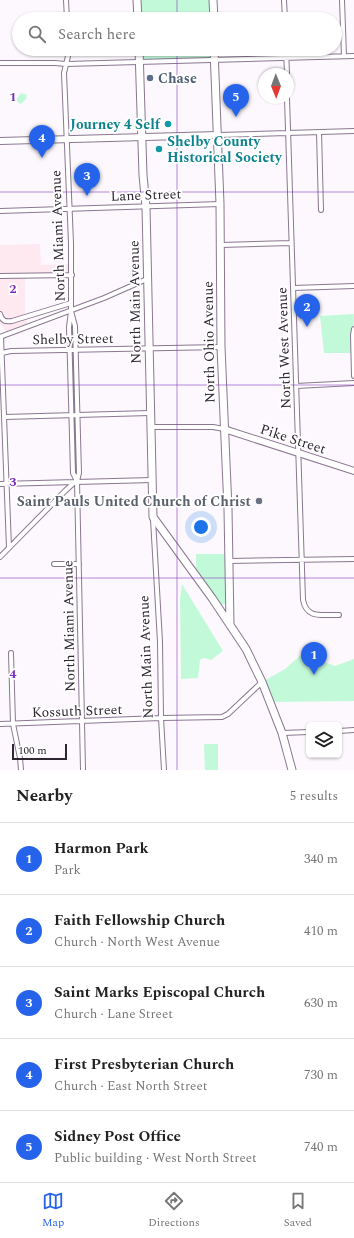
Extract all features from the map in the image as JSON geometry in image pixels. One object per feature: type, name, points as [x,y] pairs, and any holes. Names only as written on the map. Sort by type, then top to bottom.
[{"type":"main road","points":[[138,0],[138,12]]},
{"type":"main road","points":[[213,0],[214,12]]},
{"type":"main road","name":"North Main Avenue","points":[[140,56],[146,207],[153,517]]},
{"type":"main road","name":"North Ohio Avenue","points":[[215,56],[220,204],[221,347],[230,625]]},
{"type":"main road","points":[[0,141],[66,138],[218,136]]},
{"type":"main road","name":"Pike Street","points":[[224,430],[354,471]]},
{"type":"main road","points":[[153,517],[212,598],[246,649],[262,682],[282,733],[292,770]]},
{"type":"main road","points":[[212,598],[222,605],[227,603],[230,596]]},
{"type":"street","points":[[66,0],[67,12]]},
{"type":"street","points":[[284,0],[285,12]]},
{"type":"street","points":[[342,0],[344,56]]},
{"type":"street","name":"North Miami Avenue","points":[[68,56],[64,74],[72,275],[69,351],[73,473],[77,481]]},
{"type":"street","points":[[0,64],[55,62],[66,64],[354,56]]},
{"type":"street","points":[[287,57],[287,68]]},
{"type":"street","name":"North West Avenue","points":[[288,104],[303,600],[304,607],[308,612],[315,614],[339,614]]},
{"type":"street","points":[[218,136],[354,130]]},
{"type":"street","points":[[318,132],[321,210]]},
{"type":"street","name":"Lane Street","points":[[0,211],[220,204]]},
{"type":"street","points":[[220,245],[292,243]]},
{"type":"street","points":[[0,276],[72,275]]},
{"type":"street","points":[[9,548],[2,400],[1,337],[71,311],[147,279]]},
{"type":"street","points":[[293,288],[354,286]]},
{"type":"street","points":[[0,314],[2,320],[6,322],[71,303]]},
{"type":"street","name":"North Miami Avenue","points":[[71,311],[75,326],[80,473],[77,481],[84,770]]},
{"type":"street","points":[[354,329],[354,376]]},
{"type":"street","name":"Shelby Street","points":[[2,353],[11,351],[75,351],[221,347]]},
{"type":"street","points":[[296,386],[354,383]]},
{"type":"street","points":[[4,417],[150,414]]},
{"type":"street","points":[[151,427],[200,426],[224,430]]},
{"type":"street","points":[[0,484],[152,480]]},
{"type":"street","points":[[0,557],[65,490],[77,481]]},
{"type":"street","name":"North Main Avenue","points":[[153,517],[160,642],[161,718],[164,770]]},
{"type":"street","points":[[155,543],[157,537],[160,536],[169,538]]},
{"type":"street","points":[[229,561],[354,559]]},
{"type":"street","points":[[54,564],[79,564]]},
{"type":"street","points":[[11,653],[13,724],[21,770]]},
{"type":"street","name":"Kossuth Street","points":[[0,724],[222,717],[228,714],[262,682]]},
{"type":"street","points":[[342,730],[354,730]]},
{"type":"street","points":[[282,733],[306,732]]},
{"type":"shaded area","points":[[40,244],[41,265],[72,264],[72,275],[25,276],[25,317],[29,327],[9,334],[0,324],[0,245]]},
{"type":"green space","points":[[137,0],[213,0],[214,12],[138,12]]},
{"type":"green space","points":[[140,56],[215,56],[215,59],[140,61]]},
{"type":"green space","points":[[21,93],[27,95],[26,99],[21,104],[15,101]]},
{"type":"green space","points":[[71,311],[75,326],[79,473],[77,481],[73,473],[69,351]]},
{"type":"green space","points":[[354,314],[353,353],[324,353],[320,316]]},
{"type":"green space","points":[[196,554],[229,554],[227,603],[222,605],[220,604],[196,577]]},
{"type":"green space","points":[[182,584],[223,651],[211,660],[204,658],[200,660],[198,678],[181,679],[180,599]]},
{"type":"green space","points":[[302,654],[335,666],[354,659],[354,701],[270,702],[262,682],[285,669]]},
{"type":"green space","points":[[204,744],[218,744],[218,770],[205,770]]},
{"type":"place","name":"Chase","points":[[150,78]]},
{"type":"place","name":"Sidney Post Office","points":[[236,117]]},
{"type":"place","name":"Journey 4 Self","points":[[168,124]]},
{"type":"place","name":"Shelby County Historical Society","points":[[159,149]]},
{"type":"place","name":"First Presbyterian Church","points":[[42,158]]},
{"type":"place","name":"Saint Marks Episcopal Church","points":[[87,196]]},
{"type":"place","name":"Faith Fellowship Church","points":[[307,327]]},
{"type":"place","name":"Saint Pauls United Church of Christ","points":[[259,501]]},
{"type":"place","name":"Harmon Park","points":[[314,675]]}]
